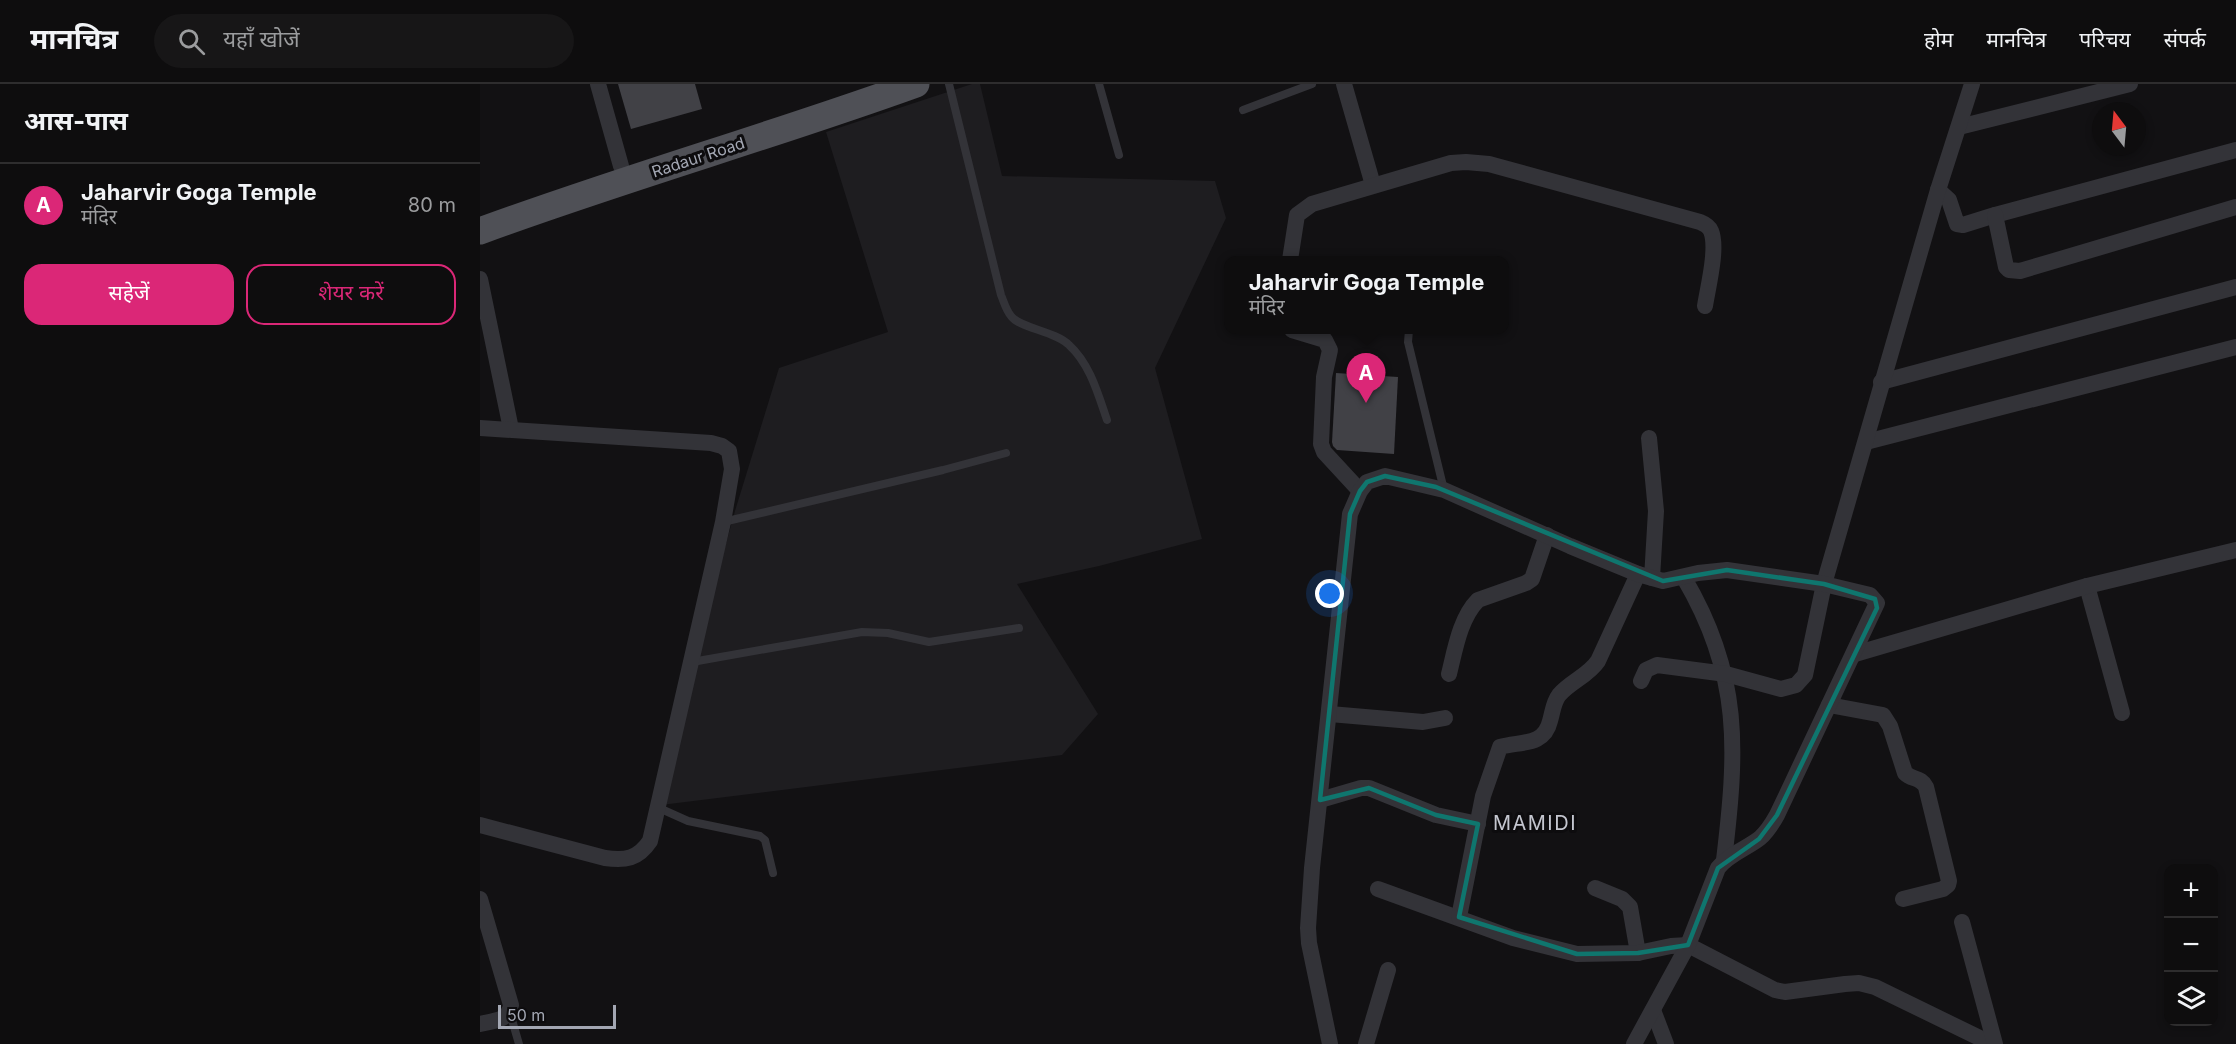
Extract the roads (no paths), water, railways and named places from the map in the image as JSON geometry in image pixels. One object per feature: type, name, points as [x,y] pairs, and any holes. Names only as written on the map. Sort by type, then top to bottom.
[{"type":"main road","name":"Radaur Road","points":[[480,217],[621,166],[866,84]]},
{"type":"main road","name":"Radaur Road","points":[[480,231],[916,84]]},
{"type":"street","points":[[598,84],[621,166]]},
{"type":"street","points":[[1344,84],[1373,185]]},
{"type":"street","points":[[1641,681],[1646,670],[1657,665],[1726,674],[1781,689],[1796,685],[1805,675],[1824,584],[1866,442],[1881,382],[1972,84]]},
{"type":"street","points":[[1959,127],[2130,84]]},
{"type":"street","points":[[1938,190],[1949,200],[1957,224],[1963,225],[2236,150]]},
{"type":"street","points":[[1291,256],[1297,215],[1312,204],[1451,163],[1489,164],[1700,222],[1710,229],[1713,248],[1705,306]]},
{"type":"street","points":[[1995,215],[2006,267],[2009,270],[2020,271],[2236,207]]},
{"type":"street","points":[[480,279],[511,429]]},
{"type":"street","points":[[1881,382],[2236,287]]},
{"type":"street","points":[[1308,334],[1320,337],[1328,344],[1330,350],[1324,377],[1321,444],[1324,453],[1360,491]]},
{"type":"street","points":[[1866,442],[2236,347]]},
{"type":"street","points":[[480,428],[711,443],[729,451],[732,469],[723,522],[659,808],[650,841],[645,849],[633,858],[622,860],[604,858],[480,825]]},
{"type":"street","points":[[1459,917],[1484,796],[1500,747],[1534,741],[1550,725],[1554,703],[1560,694],[1591,671],[1598,662],[1645,576],[1656,511],[1649,438]]},
{"type":"street","points":[[1330,1044],[1311,957],[1308,928],[1350,514],[1360,491],[1367,482],[1385,476],[1444,490],[1645,576],[1663,581],[1698,573],[1726,570],[1824,584],[1870,595],[1877,603],[1777,816],[1767,832],[1724,860]]},
{"type":"street","points":[[1449,674],[1455,647],[1472,606],[1478,600],[1532,579],[1547,535]]},
{"type":"street","points":[[1855,654],[2087,586],[2236,550]]},
{"type":"street","points":[[1634,1044],[1688,945],[1710,883],[1724,860],[1733,786],[1731,706],[1726,674],[1696,598],[1684,578]]},
{"type":"street","points":[[2087,586],[2122,713]]},
{"type":"street","points":[[1830,705],[1883,715],[1890,726],[1905,773],[1920,779],[1926,787],[1948,885],[1943,889],[1903,899]]},
{"type":"street","points":[[1330,714],[1423,722],[1445,718]]},
{"type":"street","points":[[1320,800],[1361,788],[1369,789],[1436,816],[1478,824]]},
{"type":"street","points":[[1595,888],[1626,901],[1630,907],[1638,953]]},
{"type":"street","points":[[1378,889],[1513,938],[1577,954],[1593,956],[1638,953],[1688,945],[1775,990],[1785,992],[1859,983],[1875,987],[1993,1044]]},
{"type":"street","points":[[480,899],[511,1005],[510,1012],[498,1021],[480,1024]]},
{"type":"street","points":[[1962,922],[1993,1044]]},
{"type":"street","points":[[1366,1044],[1388,970]]},
{"type":"street","points":[[1653,1010],[1666,1044]]},
{"type":"lane","points":[[949,84],[1001,295],[1008,310],[1018,323],[1053,334],[1071,346],[1094,382],[1107,420]]},
{"type":"lane","points":[[1099,84],[1119,155]]},
{"type":"lane","points":[[1243,110],[1312,84]]},
{"type":"lane","points":[[1408,334],[1444,490]]},
{"type":"lane","points":[[723,522],[1006,453]]},
{"type":"lane","points":[[692,662],[862,632],[888,633],[929,642],[1019,628]]},
{"type":"lane","points":[[659,808],[688,821],[760,836],[765,840],[773,873]]},
{"type":"lane","points":[[510,1012],[519,1044]]},
{"type":"place","name":"Jaharvir Goga Temple","points":[[1366,403]]},
{"type":"district","name":"MAMIDI","points":[[1535,823]]}]
